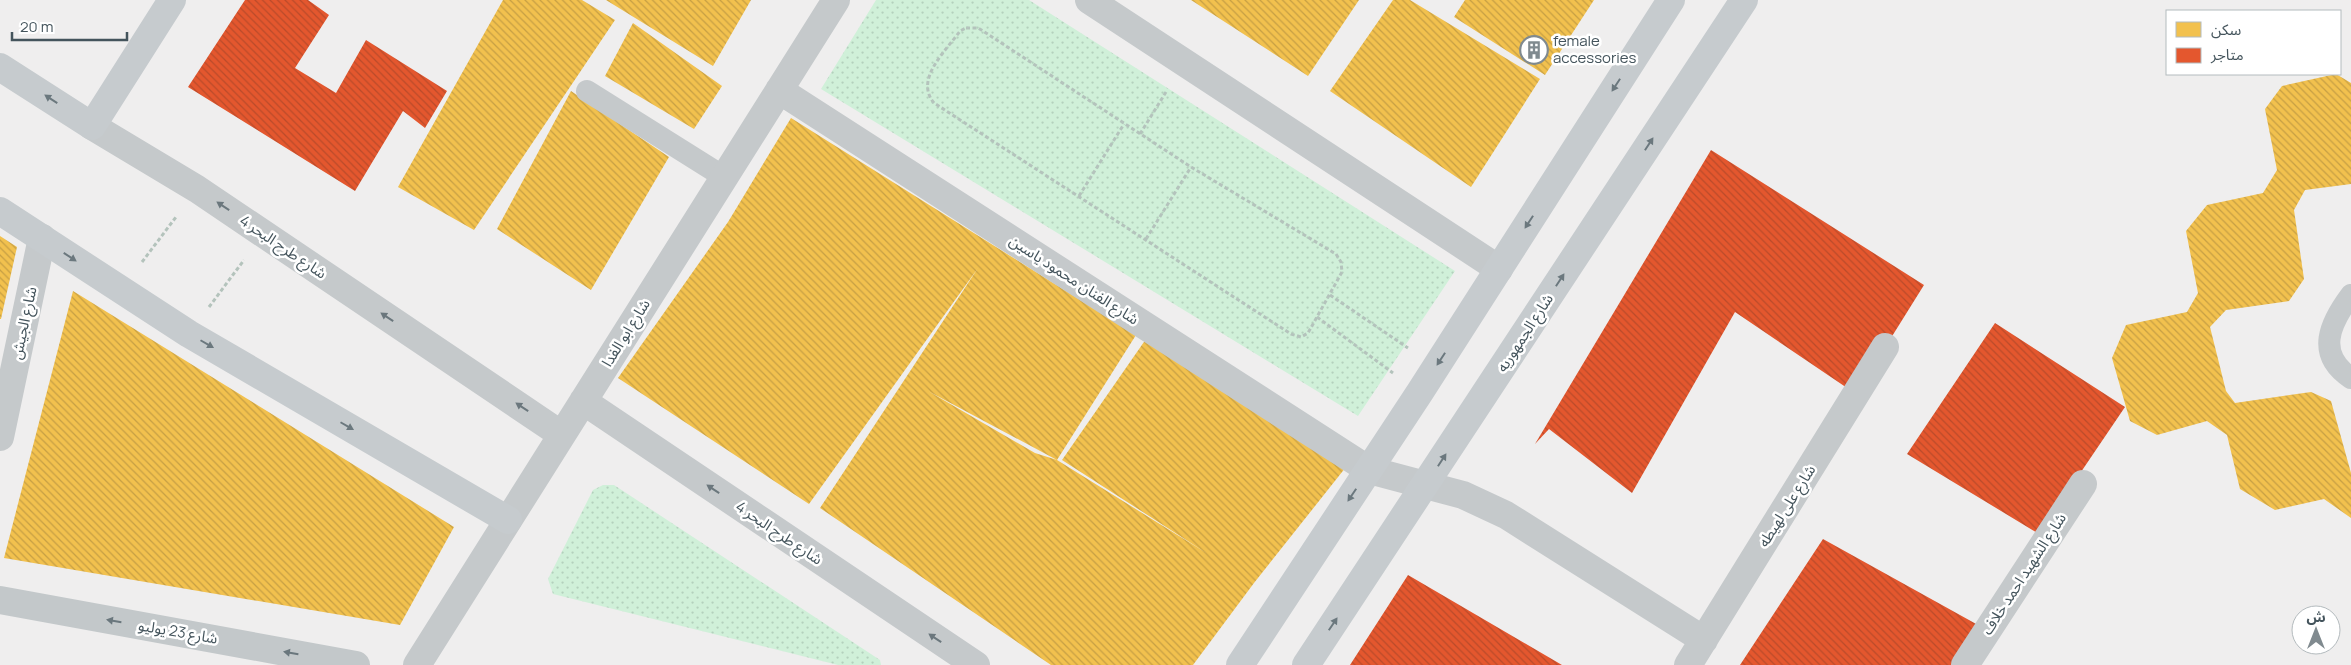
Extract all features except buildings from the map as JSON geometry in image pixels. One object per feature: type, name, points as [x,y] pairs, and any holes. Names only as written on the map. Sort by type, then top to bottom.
[{"type":"main road","points":[[92,126],[172,0]]},
{"type":"main road","points":[[1240,665],[1420,392],[1671,0]]},
{"type":"main road","name":"شارع الجمهوريه","points":[[1306,665],[1744,0]]},
{"type":"main road","name":"شارع طرح البحر 4","points":[[0,66],[92,126]]},
{"type":"main road","points":[[0,211],[189,334],[508,520]]},
{"type":"main road","name":"شارع 23 يوليو","points":[[0,600],[356,665]]},
{"type":"main road","points":[[230,642],[254,657],[261,665]]},
{"type":"street","name":"شارع ابو الفدا","points":[[417,665],[836,0]]},
{"type":"street","points":[[1089,0],[1499,269]]},
{"type":"street","name":"شارع الفنان محمود ياسين","points":[[779,90],[1369,470],[1463,495],[1506,515],[1704,640]]},
{"type":"street","name":"شارع طرح البحر 4","points":[[92,126],[198,188],[562,435]]},
{"type":"street","name":"شارع الجيش","points":[[0,437],[42,238]]},
{"type":"street","name":"شارع على لهيطه","points":[[1688,665],[1885,347]]},
{"type":"street","name":"شارع طرح البحر 4","points":[[583,401],[976,665]]},
{"type":"street","name":"شارع الشهيد احمد خلاف","points":[[1965,665],[2083,484]]},
{"type":"lane","points":[[587,91],[724,177]]},
{"type":"lane","points":[[2351,294],[2330,329],[2330,352],[2341,371],[2351,378]]},
{"type":"path","points":[[966,28],[978,28],[1124,124],[1191,168],[1336,254],[1341,262],[1342,272],[1308,333],[1301,337],[1294,336],[934,103],[927,92],[926,86],[930,74],[960,31],[966,28]]},
{"type":"path","points":[[1140,134],[1184,63]]},
{"type":"path","points":[[1079,196],[1124,124]]},
{"type":"path","points":[[1146,239],[1191,168]]},
{"type":"path","points":[[121,290],[198,188]]},
{"type":"path","points":[[189,334],[263,233]]},
{"type":"path","points":[[1330,295],[1436,367]]},
{"type":"path","points":[[1317,317],[1420,392]]},
{"type":"green space","points":[[876,0],[1029,0],[1455,271],[1358,416],[821,89]]},
{"type":"green space","points":[[603,485],[614,485],[880,660],[881,665],[838,665],[553,594],[548,579],[593,490]]},
{"type":"place","name":"female accessories","points":[[1534,50]]}]
